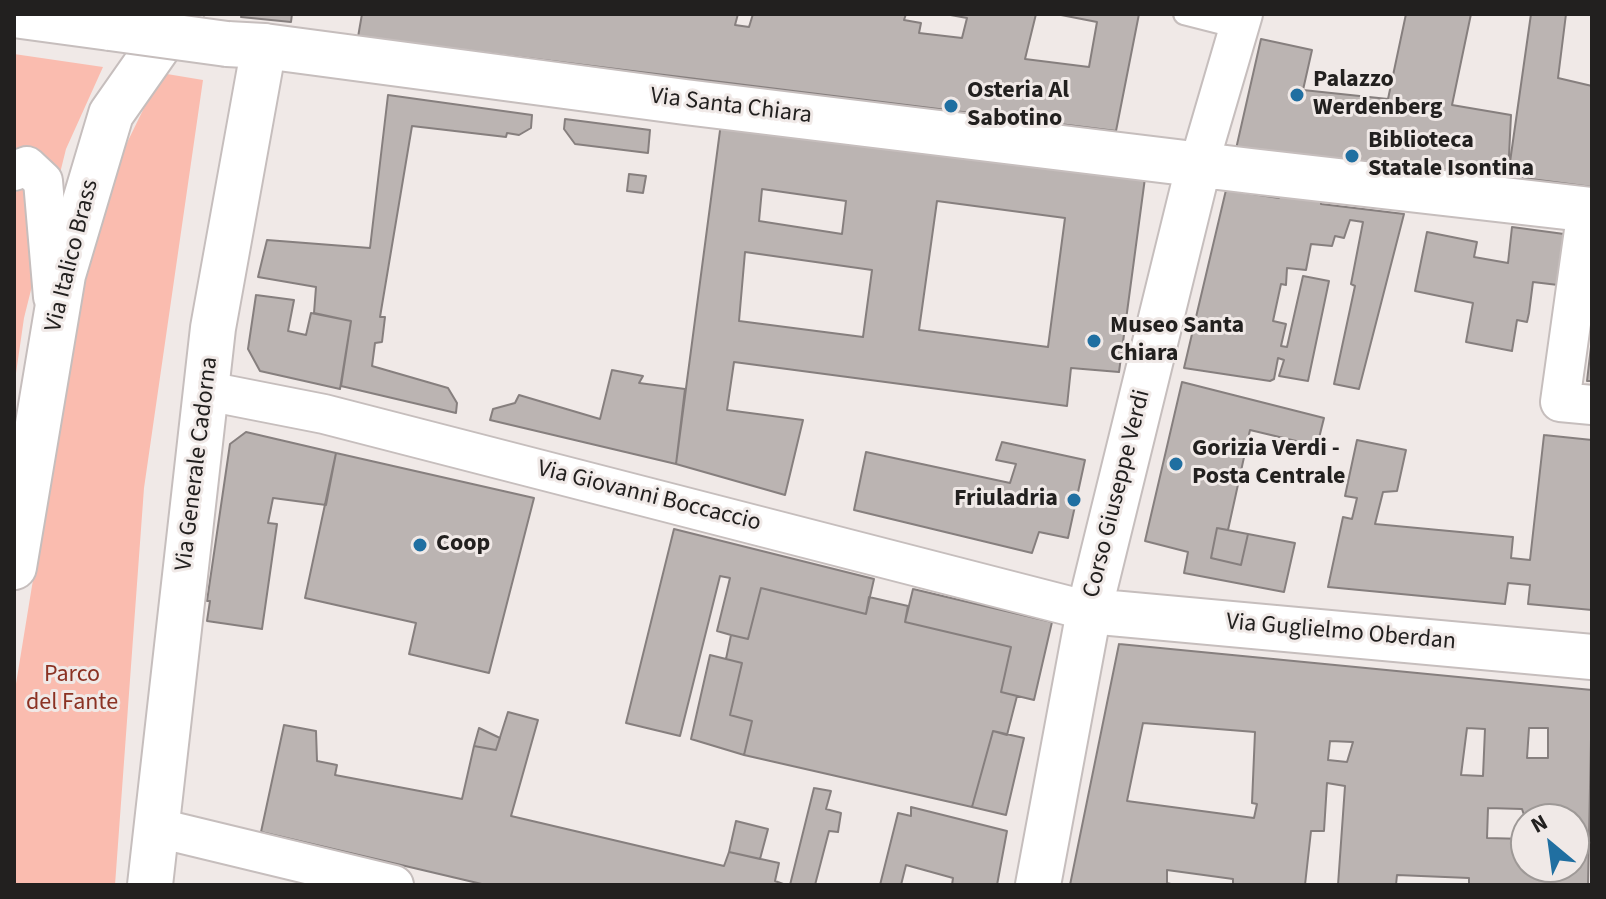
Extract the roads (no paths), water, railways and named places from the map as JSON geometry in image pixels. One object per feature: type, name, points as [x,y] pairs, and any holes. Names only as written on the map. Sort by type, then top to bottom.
[{"type":"main road","name":"Via Italico Brass","points":[[14,567],[18,515],[63,275],[111,114],[181,14]]},
{"type":"main road","name":"Via Santa Chiara","points":[[14,15],[685,102],[1589,209]]},
{"type":"main road","name":"Via Generale Cadorna","points":[[150,885],[154,827],[246,45]]},
{"type":"main road","name":"Corso Giuseppe Verdi","points":[[1038,885],[1089,611],[1199,164]]},
{"type":"main road","name":"Via Guglielmo Oberdan","points":[[1089,611],[1592,657]]},
{"type":"street","name":"Corso Giuseppe Verdi","points":[[1199,164],[1241,21]]},
{"type":"street","points":[[14,171],[27,166],[43,181],[54,328]]},
{"type":"street","points":[[1589,209],[1560,402],[1592,405]]},
{"type":"street","name":"Via Giovanni Boccaccio","points":[[207,391],[324,414],[1089,611]]},
{"type":"street","points":[[154,827],[394,885]]},
{"type":"lane","points":[[1184,14],[1241,21]]},
{"type":"place","name":"Palazzo Werdenberg","points":[[1297,95]]},
{"type":"place","name":"Osteria Al Sabotino","points":[[951,106]]},
{"type":"place","name":"Biblioteca Statale Isontina","points":[[1352,156]]},
{"type":"place","name":"Museo Santa Chiara","points":[[1094,341]]},
{"type":"place","name":"Gorizia Verdi - Posta Centrale","points":[[1176,464]]},
{"type":"place","name":"Friuladria","points":[[1074,500]]},
{"type":"place","name":"Coop","points":[[420,545]]},
{"type":"park label","name":"Parco del Fante","points":[[72,690]]}]
